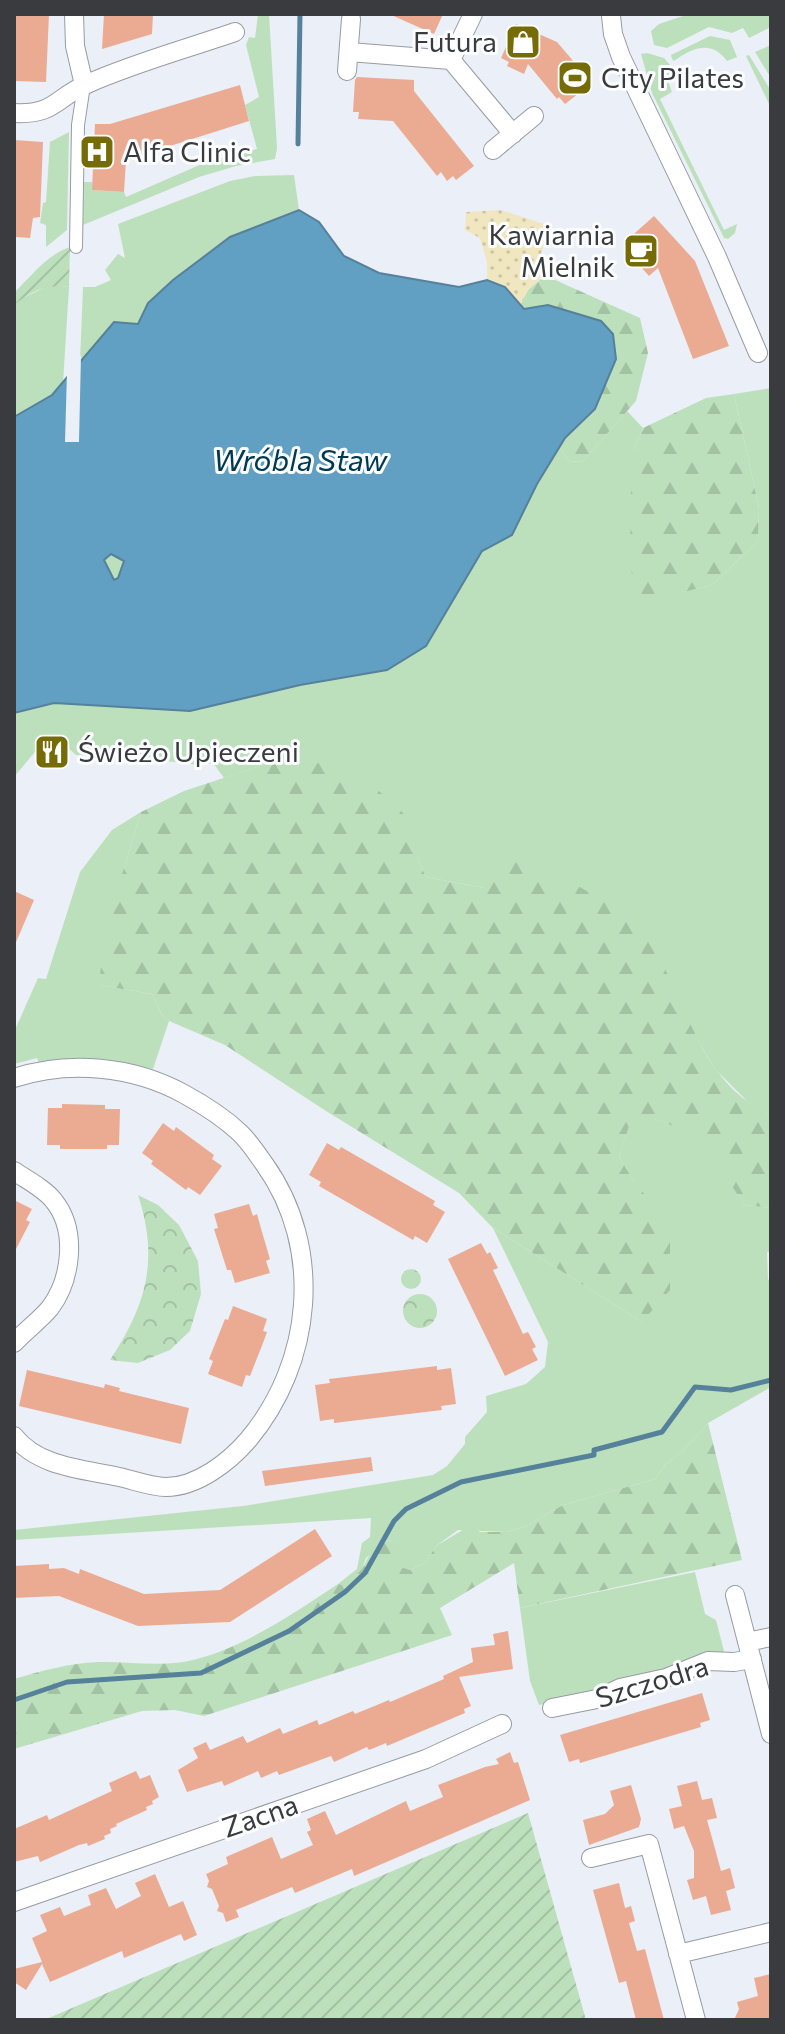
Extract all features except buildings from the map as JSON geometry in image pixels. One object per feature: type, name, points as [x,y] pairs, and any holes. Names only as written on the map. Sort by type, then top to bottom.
[{"type":"street","points":[[74,14],[75,46],[84,85],[78,125],[76,247]]},
{"type":"street","points":[[451,60],[473,14]]},
{"type":"street","points":[[631,14],[607,15],[621,57],[717,257],[758,353]]},
{"type":"street","points":[[351,19],[348,62],[451,60]]},
{"type":"street","points":[[14,113],[46,111],[84,85],[235,32]]},
{"type":"street","points":[[451,60],[513,134]]},
{"type":"street","points":[[493,150],[534,116]]},
{"type":"street","points":[[14,1078],[56,1069],[90,1068],[125,1073],[164,1083],[213,1111],[241,1133],[281,1187],[295,1222],[303,1260],[305,1294],[293,1361],[278,1393],[260,1424],[239,1450],[211,1472],[185,1484],[165,1487],[37,1457],[14,1436]]},
{"type":"street","points":[[14,1171],[54,1201],[63,1218],[69,1241],[69,1263],[60,1294],[14,1343]]},
{"type":"street","points":[[735,1595],[771,1734]]},
{"type":"street","name":"Szczodra","points":[[552,1708],[597,1699],[620,1688],[666,1678],[708,1661],[734,1662],[771,1637]]},
{"type":"street","name":"Zacna","points":[[14,1902],[426,1759],[502,1724]]},
{"type":"street","points":[[591,1858],[649,1844],[696,2020]]},
{"type":"street","points":[[678,1954],[771,1932]]},
{"type":"green space","points":[[258,14],[269,14],[277,148],[275,159],[199,177],[83,225],[84,182],[92,182],[93,190],[124,192],[126,197],[211,160],[257,149],[245,105],[259,97],[246,45],[249,37],[255,38]]},
{"type":"green space","points":[[689,14],[770,14],[771,27],[749,38],[743,28],[732,33],[709,27],[667,48],[654,45],[651,31],[659,24]]},
{"type":"green space","points":[[710,36],[730,40],[737,57],[727,61],[715,50],[702,48],[674,61],[672,59],[671,55]]},
{"type":"green space","points":[[771,45],[771,78],[755,52]]},
{"type":"green space","points":[[641,54],[664,58],[671,66],[668,81],[672,92],[660,99],[724,230],[737,224],[735,233],[728,239],[724,238],[652,93]]},
{"type":"green space","points":[[749,55],[771,91],[771,108],[746,56]]},
{"type":"green space","points":[[69,132],[67,230],[46,247],[46,225],[40,223],[43,203],[46,202],[50,142]]},
{"type":"green space","points":[[294,175],[299,210],[230,237],[148,303],[138,324],[80,361],[83,287],[95,287],[111,280],[105,270],[118,254],[125,258],[118,224],[230,181],[255,176]]},
{"type":"green space","points":[[70,247],[69,287],[40,290],[14,305],[14,293],[33,273],[54,255]]},
{"type":"green space","points":[[541,279],[553,279],[640,318],[648,353],[636,401],[583,461],[570,462],[559,447],[595,409],[616,359],[601,321],[548,305],[524,310],[520,305],[528,290]]},
{"type":"green space","points":[[50,285],[69,287],[63,383],[52,395],[14,417],[14,305]]},
{"type":"green space","points":[[771,388],[771,1115],[753,1107],[716,1070],[691,1029],[485,888],[426,877],[417,857],[281,759],[224,778],[213,763],[199,765],[76,755],[66,746],[39,747],[14,777],[14,713],[54,703],[190,710],[300,685],[387,670],[426,646],[482,551],[512,535],[559,447],[570,462],[583,461],[627,411],[643,428],[634,450],[639,602],[712,585],[758,541],[759,508],[734,394]]},
{"type":"green space","points":[[734,394],[759,508],[758,541],[712,585],[639,603],[630,566],[631,485],[634,450],[643,428],[706,398]]},
{"type":"green space","points":[[111,554],[124,561],[118,578],[114,580],[104,560]]},
{"type":"green space","points":[[281,759],[326,764],[367,780],[403,813],[426,877],[485,888],[514,860],[553,874],[612,907],[630,921],[656,952],[713,1065],[748,1102],[771,1115],[771,1208],[745,1205],[712,1158],[686,1134],[653,1119],[632,1117],[619,1157],[664,1219],[670,1241],[670,1290],[642,1322],[493,1228],[459,1193],[225,1045],[163,1017],[152,994],[99,985],[105,930],[141,812],[184,791]]},
{"type":"green space","points":[[141,812],[124,868],[100,985],[152,994],[163,1017],[169,1021],[153,1069],[103,1059],[39,1063],[37,1058],[14,1064],[14,1032],[38,978],[46,979],[80,872],[112,830]]},
{"type":"green space","points":[[632,1116],[654,1119],[687,1134],[712,1157],[745,1205],[771,1208],[771,1252],[767,1252],[768,1279],[771,1283],[771,1387],[708,1423],[655,1479],[563,1505],[524,1527],[506,1532],[458,1530],[436,1546],[425,1563],[410,1570],[397,1566],[402,1545],[387,1540],[366,1558],[362,1569],[345,1587],[338,1584],[357,1569],[362,1543],[370,1537],[371,1518],[14,1540],[14,1530],[243,1506],[433,1475],[447,1466],[465,1444],[465,1437],[487,1412],[486,1396],[526,1384],[545,1367],[548,1342],[493,1228],[642,1322],[634,1181],[619,1157]]},
{"type":"green space","points":[[138,1195],[158,1205],[179,1225],[198,1261],[201,1294],[190,1331],[170,1350],[138,1363],[110,1360],[133,1320],[146,1281],[148,1240]]},
{"type":"green space","points":[[411,1269],[418,1272],[421,1279],[418,1286],[411,1289],[404,1286],[401,1279],[404,1272]]},
{"type":"green space","points":[[420,1294],[432,1299],[437,1311],[432,1323],[420,1328],[408,1323],[403,1311],[408,1299]]},
{"type":"green space","points":[[708,1423],[742,1560],[520,1608],[514,1563],[440,1608],[452,1635],[204,1716],[175,1710],[142,1711],[14,1749],[14,1679],[77,1664],[173,1663],[216,1653],[270,1627],[338,1584],[345,1586],[362,1569],[373,1548],[387,1540],[403,1545],[403,1558],[398,1566],[410,1570],[425,1563],[436,1546],[471,1525],[480,1532],[506,1532],[524,1527],[563,1505],[655,1479]]},
{"type":"green space","points":[[695,1572],[705,1614],[716,1620],[725,1655],[631,1676],[603,1689],[539,1705],[530,1681],[520,1608]]},
{"type":"green space","points":[[528,1813],[586,2020],[44,2020]]},
{"type":"sand","points":[[501,210],[550,226],[539,260],[556,276],[540,279],[528,290],[520,305],[505,287],[487,280],[487,262],[480,238],[465,230],[466,212]]},
{"type":"water","name":"Wróbla Staw","points":[[299,210],[319,222],[344,256],[379,273],[459,287],[487,280],[505,287],[524,309],[548,305],[601,321],[613,334],[616,359],[595,409],[565,438],[537,484],[512,535],[482,551],[426,646],[387,670],[300,685],[190,711],[54,703],[14,713],[14,417],[52,395],[114,322],[138,324],[148,303],[230,237]],"holes":[[[111,554],[124,561],[118,578],[114,580],[104,560]]]},
{"type":"pier","points":[[81,355],[79,442],[65,442],[67,372]]},
{"type":"waterway","points":[[298,144],[300,14]]},
{"type":"waterway","points":[[14,1700],[67,1682],[201,1673],[289,1631],[345,1592],[365,1573],[394,1521],[406,1509],[461,1482],[594,1455],[594,1450],[662,1432],[695,1387],[731,1390],[771,1380]]},
{"type":"place","name":"Futura","points":[[523,42]]},
{"type":"place","name":"City Pilates","points":[[575,78]]},
{"type":"place","name":"Alfa Clinic","points":[[97,152]]},
{"type":"place","name":"Kawiarnia Mielnik","points":[[641,251]]},
{"type":"place","name":"Świeżo Upieczeni","points":[[52,752]]}]
